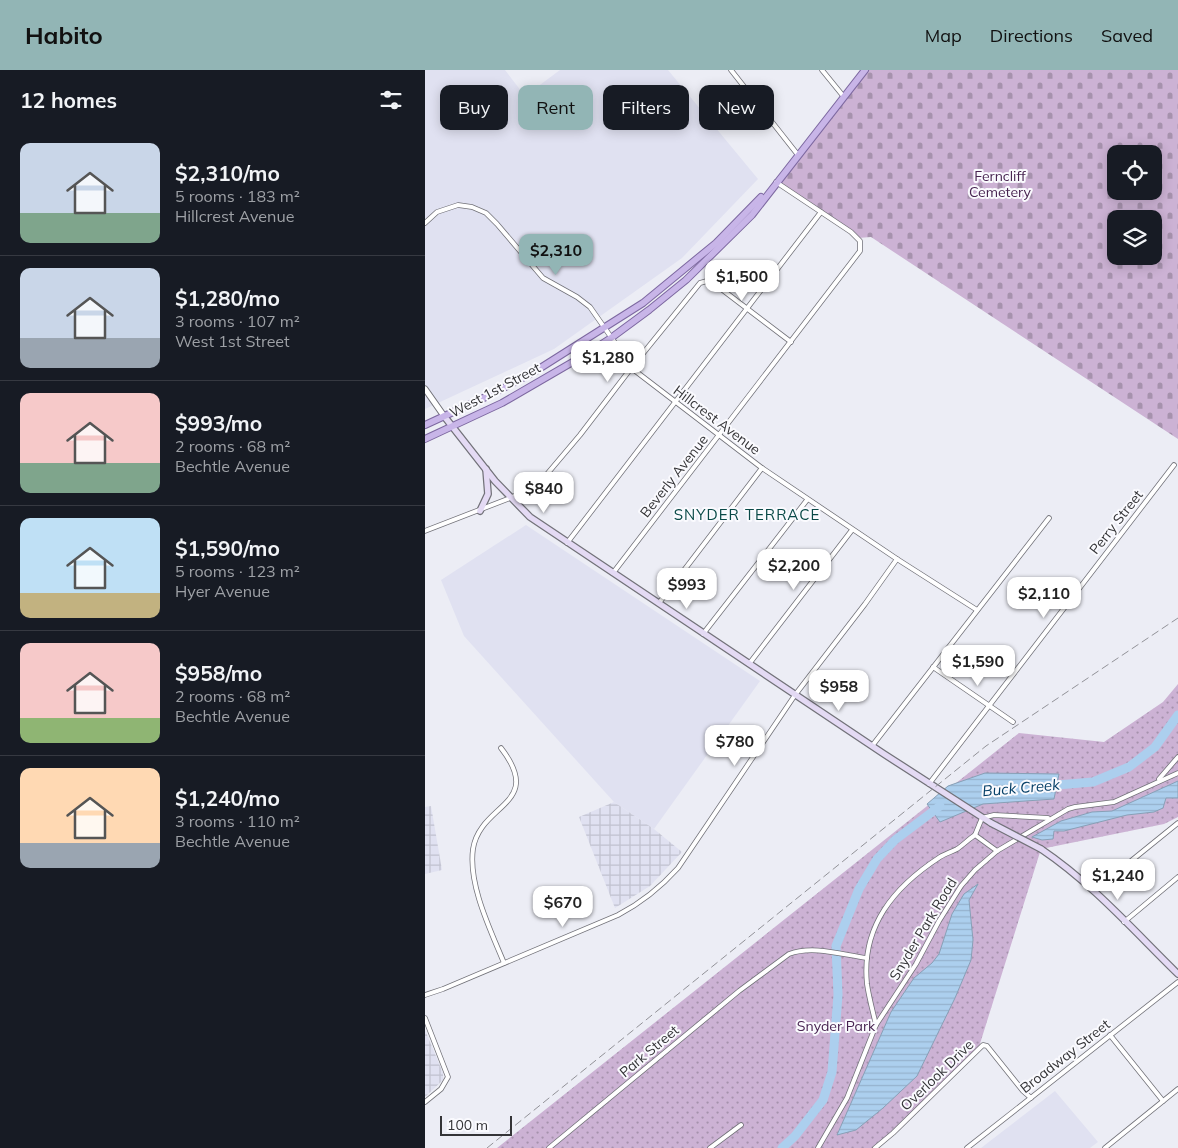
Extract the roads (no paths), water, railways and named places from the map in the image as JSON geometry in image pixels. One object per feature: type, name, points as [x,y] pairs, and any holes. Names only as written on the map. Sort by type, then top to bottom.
[{"type":"main road","name":"West 1st Street","points":[[425,439],[509,398],[611,338],[686,280],[752,215],[865,70]]},
{"type":"main road","name":"West 1st Street","points":[[425,425],[534,372],[643,303],[709,249],[776,182]]},
{"type":"main road","points":[[445,416],[510,498],[530,517],[929,784],[982,818],[1041,849],[1092,889],[1178,974]]},
{"type":"main road","points":[[480,511],[488,494],[486,469]]},
{"type":"street","points":[[731,70],[798,155]]},
{"type":"street","points":[[822,70],[844,97]]},
{"type":"street","points":[[567,543],[821,212],[776,182]]},
{"type":"street","name":"Hillcrest Avenue","points":[[425,223],[437,212],[458,205],[472,207],[486,213],[543,278],[584,302],[597,316],[632,367],[675,402],[807,500],[977,610]]},
{"type":"street","name":"Beverly Avenue","points":[[613,574],[851,264],[860,248],[858,238],[821,212]]},
{"type":"street","points":[[425,532],[480,511],[535,485],[549,472],[580,435],[700,283],[705,282],[716,285],[791,342]]},
{"type":"street","points":[[425,389],[445,416]]},
{"type":"street","name":"Perry Street","points":[[929,784],[1174,465]]},
{"type":"street","points":[[658,604],[762,468]]},
{"type":"street","points":[[703,634],[807,500]]},
{"type":"street","points":[[872,746],[1049,518]]},
{"type":"street","points":[[749,664],[852,530]]},
{"type":"street","points":[[425,995],[618,915],[639,903],[657,889],[677,868],[691,849],[795,695],[897,559]]},
{"type":"street","points":[[933,667],[1013,722]]},
{"type":"street","points":[[501,748],[515,774],[514,792],[507,802],[484,824],[475,839],[472,854],[477,890],[504,963]]},
{"type":"street","name":"Snyder Park Road","points":[[1157,781],[1178,757]]},
{"type":"street","name":"Snyder Park Road","points":[[818,1148],[847,1098],[876,1026],[916,964],[939,921],[961,886],[975,870],[997,851],[1050,818],[1075,807],[1114,802],[1178,773]]},
{"type":"street","points":[[997,851],[975,835],[982,818],[994,815],[1050,818]]},
{"type":"street","points":[[1092,889],[1131,861],[1178,823]]},
{"type":"street","name":"Snyder Park Road","points":[[876,1026],[867,984],[867,958],[875,926],[883,909],[917,875],[939,857],[957,849],[975,835]]},
{"type":"street","points":[[1124,922],[1178,877]]},
{"type":"street","name":"Park Street","points":[[549,1148],[764,972],[789,954],[797,951],[867,958]]},
{"type":"street","name":"Broadway Street","points":[[967,1148],[1178,982]]},
{"type":"street","points":[[425,1018],[447,1077],[441,1089],[425,1102]]},
{"type":"street","points":[[1110,1035],[1163,1101]]},
{"type":"street","name":"Overlook Drive","points":[[875,1148],[983,1046],[987,1046],[1023,1091],[1031,1098]]},
{"type":"street","points":[[1105,1148],[1178,1090]]},
{"type":"street","points":[[710,1148],[741,1125]]},
{"type":"water","points":[[985,773],[1059,774],[1054,799],[983,804],[940,822],[927,804],[948,786]]},
{"type":"water","points":[[1178,781],[1178,798],[1166,798],[1163,808],[1154,812],[1127,815],[1064,831],[1054,831],[1053,839],[1042,840],[1032,837],[1061,821],[1092,812],[1112,811]]},
{"type":"water","points":[[978,884],[969,900],[973,940],[971,960],[955,998],[917,1076],[856,1130],[837,1135],[891,1012],[914,978],[932,963],[939,954],[952,914],[964,894]]},
{"type":"waterway","name":"Buck Creek","points":[[1045,786],[1093,782],[1129,767],[1155,747],[1178,715]]},
{"type":"waterway","name":"Buck Creek","points":[[782,1148],[795,1136],[823,1100],[832,1072],[838,995],[836,946],[859,889],[877,859],[895,840],[940,806]]},
{"type":"railway","points":[[487,1148],[986,746],[1178,618]]},
{"type":"district","name":"SNYDER TERRACE","points":[[747,515]]},
{"type":"park label","name":"Ferncliff Cemetery","points":[[1000,184]]},
{"type":"park label","name":"Snyder Park","points":[[836,1026]]}]
